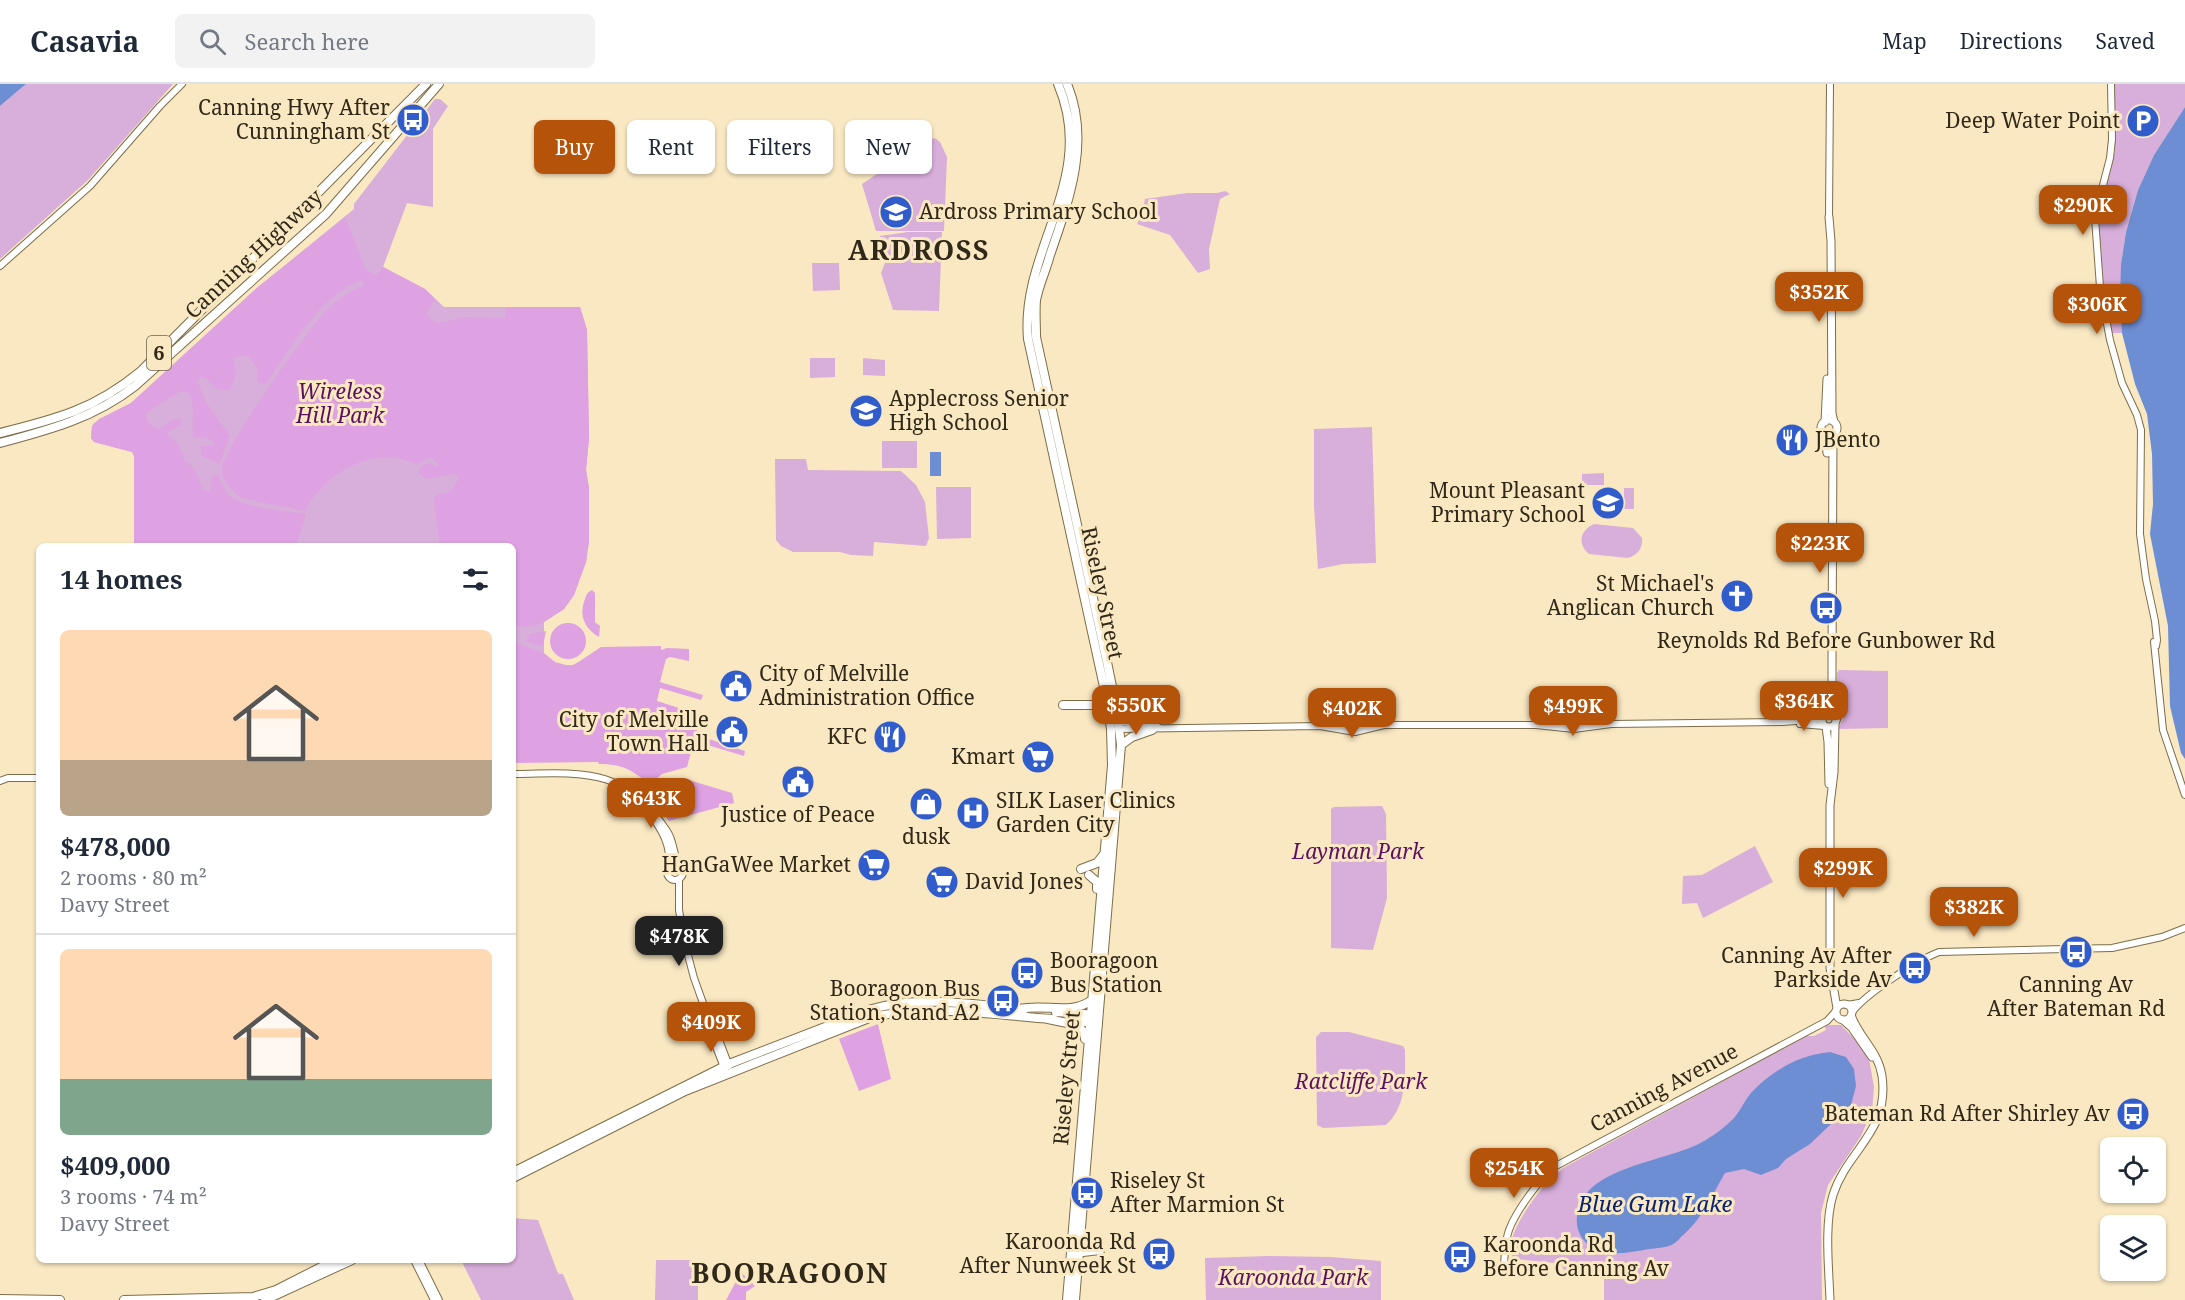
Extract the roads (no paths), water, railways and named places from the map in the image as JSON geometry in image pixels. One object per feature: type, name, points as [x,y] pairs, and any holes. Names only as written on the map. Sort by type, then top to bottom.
[{"type":"main road","name":"Canning Highway","points":[[0,433],[58,418],[92,405],[125,385],[426,84]]},
{"type":"main road","name":"Canning Highway","points":[[0,443],[69,424],[102,409],[135,386],[326,214],[439,84]]},
{"type":"main road","name":"Riseley Street","points":[[1058,84],[1065,99],[1069,126],[1072,188],[1038,293],[1035,311],[1036,337],[1107,662],[1115,725],[1092,1000],[1094,1019],[1086,1075],[1066,1300]]},
{"type":"main road","name":"Riseley Street","points":[[1067,84],[1075,109],[1077,128],[1071,177],[1031,285],[1026,324],[1031,358],[1106,696],[1121,745],[1094,1019],[1075,1300]]},
{"type":"main road","points":[[1829,217],[1827,222],[1830,396],[1837,430],[1829,434]]},
{"type":"main road","points":[[1829,434],[1821,429],[1825,422],[1830,396]]},
{"type":"main road","points":[[1825,422],[1834,422]]},
{"type":"main road","points":[[1829,434],[1827,444],[1832,695],[1838,712],[1835,722],[1834,772],[1830,805]]},
{"type":"main road","points":[[1828,1300],[1825,1213],[1827,1203],[1833,1184],[1870,1127],[1876,1112],[1878,1093],[1876,1068],[1871,1054],[1836,1010],[1836,995],[1830,968],[1830,805],[1828,742],[1824,721],[1830,610]]},
{"type":"main road","points":[[1063,705],[1097,705],[1106,696]]},
{"type":"main road","points":[[1833,715],[1835,722],[1832,727],[1824,721],[1833,715]]},
{"type":"main road","points":[[1121,745],[1132,737],[1156,729]]},
{"type":"main road","points":[[1081,869],[1097,863],[1104,854]]},
{"type":"main road","points":[[1089,875],[1097,882],[1096,897],[1100,904]]},
{"type":"main road","points":[[1828,1300],[1830,1204],[1838,1182],[1872,1133],[1882,1098],[1882,1078],[1878,1061],[1852,1014],[1836,995]]},
{"type":"main road","points":[[1020,1009],[1032,1006],[1076,1008],[1092,1000]]},
{"type":"main road","points":[[516,1171],[727,1069],[857,1014],[892,1004],[929,1001],[1020,1009],[1094,1019]]},
{"type":"main road","name":"Canning Avenue","points":[[1836,1010],[1846,1005]]},
{"type":"main road","points":[[516,1176],[727,1069],[850,1025],[892,1013],[930,1010],[1048,1019],[1094,1019]]},
{"type":"main road","name":"Canning Avenue","points":[[1842,1020],[1848,1019],[1852,1014]]},
{"type":"main road","points":[[1048,1019],[1072,1023],[1085,1033],[1082,1065],[1086,1075]]},
{"type":"main road","points":[[124,1300],[253,1297],[276,1290],[328,1263]]},
{"type":"main road","points":[[265,1300],[345,1263]]},
{"type":"main road","points":[[0,1299],[60,1300]]},
{"type":"street","points":[[160,106],[176,84]]},
{"type":"street","points":[[0,266],[90,186],[182,84]]},
{"type":"street","points":[[1829,217],[1830,84]]},
{"type":"street","points":[[2111,84],[2110,158],[2092,224],[2092,238],[2110,340],[2122,383],[2132,405],[2139,440],[2140,534],[2156,646],[2163,730],[2185,795]]},
{"type":"street","points":[[1115,725],[1156,729],[1320,726],[1355,732],[1384,725],[1536,725],[1552,722],[1578,725],[1595,721],[1611,724],[1824,721]]},
{"type":"street","points":[[516,774],[588,774],[630,789],[647,791]]},
{"type":"street","points":[[0,775],[8,778],[36,778]]},
{"type":"street","points":[[0,781],[8,778]]},
{"type":"street","points":[[621,786],[648,813],[664,834],[670,851],[667,875],[676,880]]},
{"type":"street","points":[[630,789],[650,808],[668,832],[683,871],[682,876],[676,880]]},
{"type":"street","points":[[669,867],[674,864],[679,865]]},
{"type":"street","points":[[676,880],[689,960],[712,1028],[711,1034],[727,1069]]},
{"type":"street","name":"Canning Avenue","points":[[1846,1005],[1859,1002],[1938,952],[2115,948],[2162,937],[2185,928]]},
{"type":"street","name":"Canning Avenue","points":[[1852,1014],[1859,1002]]},
{"type":"street","name":"Canning Avenue","points":[[1504,1264],[1505,1246],[1510,1227],[1537,1187],[1554,1167],[1827,1021],[1836,1010]]},
{"type":"street","name":"Canning Avenue","points":[[1827,1021],[1842,1020]]},
{"type":"street","points":[[1068,1277],[1072,1272],[1074,1255],[1080,1250],[1072,1237]]},
{"type":"street","points":[[416,1263],[434,1300]]},
{"type":"street","points":[[420,1263],[439,1300]]},
{"type":"water","points":[[0,84],[26,84],[0,106]]},
{"type":"water","points":[[2185,107],[2185,759],[2181,753],[2170,706],[2168,626],[2150,534],[2153,504],[2152,454],[2147,414],[2135,384],[2122,333],[2120,300],[2121,264],[2126,232],[2138,190],[2154,155]]},
{"type":"water","points":[[930,452],[941,452],[941,476],[930,476]]},
{"type":"water","name":"Blue Gum Lake","points":[[1830,1052],[1846,1057],[1854,1069],[1856,1086],[1851,1105],[1810,1144],[1786,1159],[1778,1168],[1761,1175],[1744,1169],[1725,1173],[1696,1222],[1674,1244],[1669,1246],[1613,1253],[1596,1250],[1582,1238],[1577,1216],[1583,1199],[1594,1186],[1629,1168],[1704,1141],[1730,1122],[1751,1093],[1768,1077],[1797,1060]]},
{"type":"place","name":"Canning Hwy After Cunningham St","points":[[413,120]]},
{"type":"place","name":"Deep Water Point","points":[[2143,121]]},
{"type":"place","name":"Ardross Primary School","points":[[896,212]]},
{"type":"place","name":"Applecross Senior High School","points":[[866,411]]},
{"type":"place","name":"JBento","points":[[1792,440]]},
{"type":"place","name":"Mount Pleasant Primary School","points":[[1608,503]]},
{"type":"place","name":"St Michael's Anglican Church","points":[[1737,596]]},
{"type":"place","name":"Reynolds Rd Before Gunbower Rd","points":[[1826,608]]},
{"type":"place","name":"City of Melville Administration Office","points":[[736,686]]},
{"type":"place","name":"City of Melville Town Hall","points":[[732,732]]},
{"type":"place","name":"KFC","points":[[890,737]]},
{"type":"place","name":"Kmart","points":[[1038,757]]},
{"type":"place","name":"Justice of Peace","points":[[798,782]]},
{"type":"place","name":"dusk","points":[[926,804]]},
{"type":"place","name":"SILK Laser Clinics Garden City","points":[[973,813]]},
{"type":"place","name":"HanGaWee Market","points":[[874,865]]},
{"type":"place","name":"David Jones","points":[[942,882]]},
{"type":"place","name":"Canning Av After Bateman Rd","points":[[2076,952]]},
{"type":"place","name":"Canning Av After Parkside Av","points":[[1915,968]]},
{"type":"place","name":"Booragoon Bus Station","points":[[1027,973]]},
{"type":"place","name":"Booragoon Bus Station, Stand A2","points":[[1003,1001]]},
{"type":"place","name":"Bateman Rd After Shirley Av","points":[[2133,1114]]},
{"type":"place","name":"Riseley St After Marmion St","points":[[1087,1193]]},
{"type":"place","name":"Karoonda Rd After Nunweek St","points":[[1159,1254]]},
{"type":"place","name":"Karoonda Rd Before Canning Av","points":[[1460,1257]]},
{"type":"district","name":"ARDROSS","points":[[919,251]]},
{"type":"district","name":"BOORAGOON","points":[[790,1274]]},
{"type":"park label","name":"Wireless Hill Park","points":[[340,404]]},
{"type":"park label","name":"Layman Park","points":[[1358,852]]},
{"type":"park label","name":"Ratcliffe Park","points":[[1361,1082]]},
{"type":"park label","name":"Karoonda Park","points":[[1293,1278]]}]
